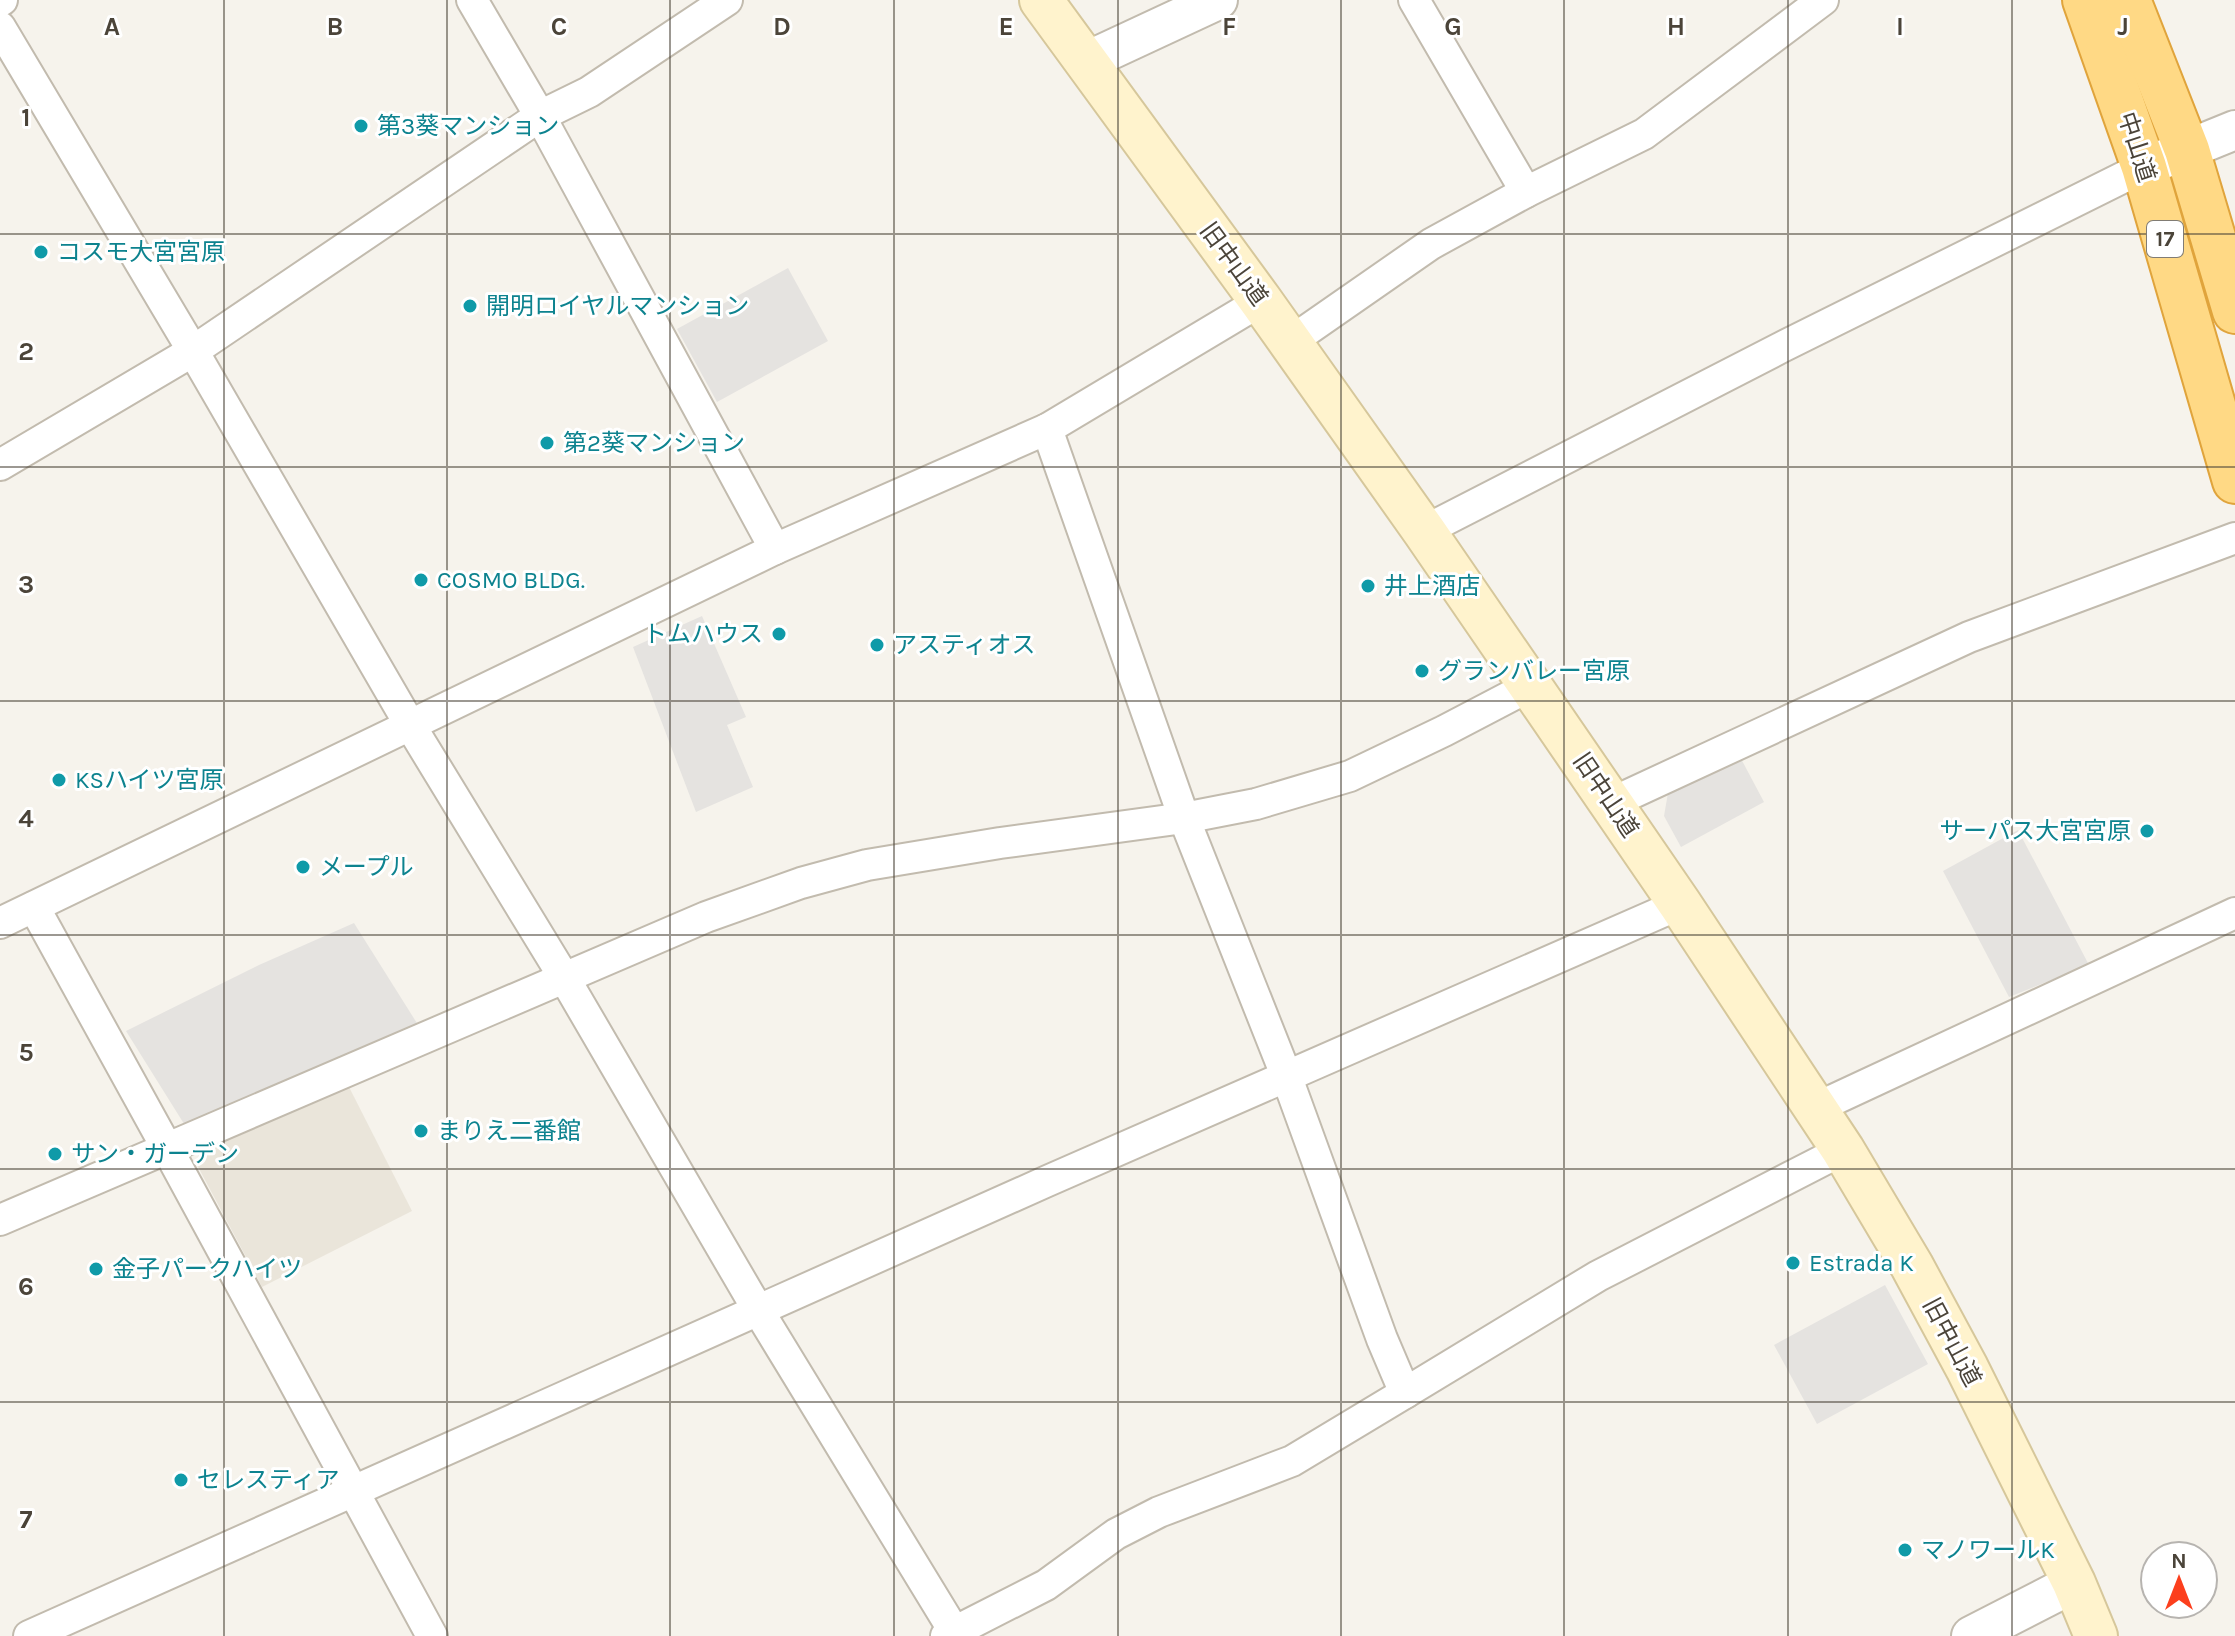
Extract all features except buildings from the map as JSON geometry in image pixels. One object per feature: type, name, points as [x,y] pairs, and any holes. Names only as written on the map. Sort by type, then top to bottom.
[{"type":"highway","name":"中山道","points":[[2085,0],[2144,167],[2235,481]]},
{"type":"highway","name":"中山道","points":[[2128,0],[2187,150],[2235,311]]},
{"type":"main road","name":"旧中山道","points":[[1041,0],[1424,531],[1816,1108],[1912,1266],[1967,1368],[2074,1583],[2096,1636]]},
{"type":"street","points":[[472,0],[540,116],[775,549]]},
{"type":"street","points":[[0,465],[193,351],[540,116],[589,92],[727,0]]},
{"type":"street","points":[[1087,61],[1218,0]]},
{"type":"street","points":[[1414,0],[1526,192]]},
{"type":"street","points":[[1290,342],[1431,244],[1526,192],[1644,134],[1823,0]]},
{"type":"street","points":[[0,27],[410,725],[565,979],[758,1310],[953,1634],[1046,1585],[1116,1534],[1159,1512],[1292,1461],[1598,1276],[1843,1150]]},
{"type":"street","points":[[1424,531],[1782,347],[2144,167],[2235,130]]},
{"type":"street","points":[[0,923],[775,549],[1047,429],[1261,301]]},
{"type":"street","points":[[1047,429],[1184,818],[1286,1075],[1382,1339],[1405,1393]]},
{"type":"street","points":[[1611,803],[1969,637],[2235,538]]},
{"type":"street","points":[[0,1220],[706,917],[801,883],[867,865],[1184,818],[1256,804],[1350,776],[1530,686]]},
{"type":"street","points":[[29,1636],[1286,1075],[1680,904]]},
{"type":"street","points":[[34,907],[432,1636]]},
{"type":"street","points":[[1816,1108],[2235,913]]},
{"type":"street","points":[[1971,1636],[2074,1583]]},
{"type":"shaded area","points":[[788,268],[828,341],[717,402],[677,329]]},
{"type":"shaded area","points":[[702,616],[746,717],[727,725],[753,787],[696,812],[633,647]]},
{"type":"shaded area","points":[[1739,755],[1764,802],[1681,847],[1664,816],[1668,793]]},
{"type":"shaded area","points":[[2018,830],[2089,965],[2009,997],[1943,871]]},
{"type":"shaded area","points":[[354,923],[420,1028],[186,1127],[126,1031],[259,965]]},
{"type":"shaded area","points":[[348,1085],[412,1211],[262,1287],[196,1163],[201,1146]]},
{"type":"shaded area","points":[[1885,1285],[1928,1364],[1817,1424],[1774,1345]]},
{"type":"place","name":"第3葵マンション","points":[[361,126]]},
{"type":"place","name":"コスモ大宮宮原","points":[[41,252]]},
{"type":"place","name":"開明ロイヤルマンション","points":[[470,306]]},
{"type":"place","name":"第2葵マンション","points":[[547,443]]},
{"type":"place","name":"COSMO BLDG.","points":[[421,580]]},
{"type":"place","name":"井上酒店","points":[[1368,586]]},
{"type":"place","name":"トムハウス","points":[[779,634]]},
{"type":"place","name":"アスティオス","points":[[877,645]]},
{"type":"place","name":"グランバレー宮原","points":[[1422,671]]},
{"type":"place","name":"KSハイツ宮原","points":[[59,780]]},
{"type":"place","name":"サーパス大宮宮原","points":[[2147,831]]},
{"type":"place","name":"メープル","points":[[303,867]]},
{"type":"place","name":"まりえ二番館","points":[[421,1131]]},
{"type":"place","name":"サン・ガーデン","points":[[55,1154]]},
{"type":"place","name":"Estrada K","points":[[1793,1263]]},
{"type":"place","name":"金子パークハイツ","points":[[96,1269]]},
{"type":"place","name":"セレスティア","points":[[181,1480]]},
{"type":"place","name":"マノワールK","points":[[1905,1550]]}]
